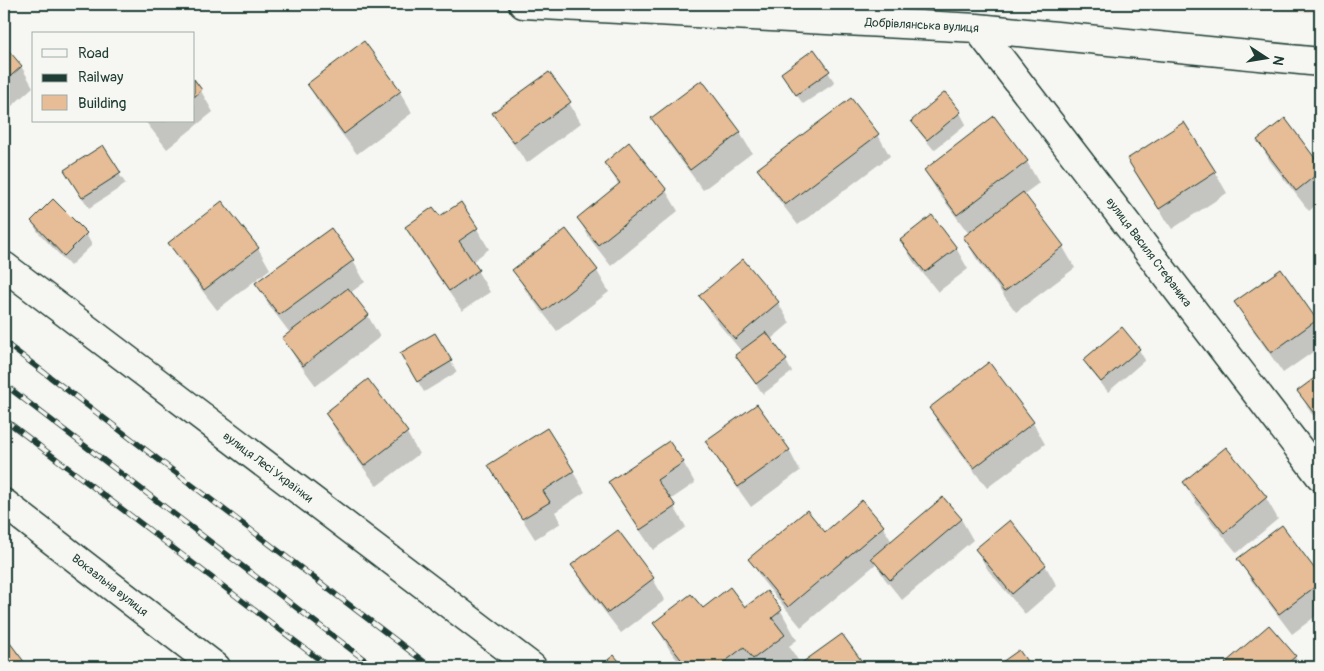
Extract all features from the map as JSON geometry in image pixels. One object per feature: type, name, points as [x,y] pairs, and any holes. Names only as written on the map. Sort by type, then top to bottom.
[{"type":"street","name":"Добрівлянська вулиця","points":[[523,4],[978,28],[1320,62]]},
{"type":"street","name":"вулиця Василя Стефаника","points":[[978,28],[1320,476]]},
{"type":"street","name":"вулиця Лесі Українки","points":[[4,266],[532,667]]},
{"type":"street","name":"Вокзальна вулиця","points":[[4,504],[216,667]]},
{"type":"shaded area","points":[[1199,4],[1320,4],[1320,13]]},
{"type":"building","points":[[364,41],[401,91],[344,134],[307,84]]},
{"type":"building","points":[[4,45],[22,66],[4,82]]},
{"type":"building","points":[[814,49],[830,71],[796,95],[781,73]]},
{"type":"building","points":[[549,72],[571,102],[514,143],[492,113]]},
{"type":"building","points":[[195,80],[202,90],[195,96]]},
{"type":"building","points":[[702,80],[741,132],[690,170],[651,118]]},
{"type":"building","points":[[945,92],[961,112],[927,140],[911,121]]},
{"type":"building","points":[[851,98],[879,134],[785,205],[757,169]]},
{"type":"building","points":[[994,116],[1028,161],[957,215],[924,170]]},
{"type":"building","points":[[1285,118],[1320,165],[1320,172],[1296,191],[1257,140]]},
{"type":"building","points":[[1184,122],[1216,172],[1159,209],[1127,159]]},
{"type":"building","points":[[629,142],[667,190],[598,245],[577,218],[620,183],[604,163]]},
{"type":"building","points":[[103,145],[121,173],[82,198],[64,170]]},
{"type":"building","points":[[1023,192],[1064,246],[1004,292],[963,237]]},
{"type":"building","points":[[53,199],[87,233],[64,256],[31,221]]},
{"type":"building","points":[[222,201],[259,248],[204,290],[168,243]]},
{"type":"building","points":[[461,202],[478,228],[459,241],[479,270],[449,291],[405,227],[433,207],[440,216]]},
{"type":"building","points":[[932,215],[957,248],[925,272],[900,240]]},
{"type":"building","points":[[331,228],[354,260],[279,315],[255,283]]},
{"type":"building","points":[[566,229],[598,270],[544,311],[512,270]]},
{"type":"building","points":[[743,259],[779,302],[735,339],[699,296]]},
{"type":"building","points":[[1281,269],[1317,320],[1271,353],[1234,302]]},
{"type":"building","points":[[348,288],[369,315],[303,366],[282,338]]},
{"type":"building","points":[[1122,327],[1140,349],[1101,382],[1083,360]]},
{"type":"building","points":[[766,332],[787,360],[756,384],[735,355]]},
{"type":"building","points":[[435,333],[452,361],[417,382],[400,353]]},
{"type":"building","points":[[989,362],[1034,422],[974,468],[929,408]]},
{"type":"building","points":[[1320,374],[1320,421],[1297,391]]},
{"type":"building","points":[[368,379],[408,432],[364,466],[325,413]]},
{"type":"building","points":[[757,404],[790,450],[738,487],[705,441]]},
{"type":"building","points":[[547,428],[574,471],[543,491],[550,502],[522,519],[488,465]]},
{"type":"building","points":[[669,441],[684,462],[657,480],[676,506],[640,530],[608,482]]},
{"type":"building","points":[[1226,447],[1267,497],[1224,533],[1183,482]]},
{"type":"building","points":[[943,497],[962,519],[890,580],[871,558]]},
{"type":"building","points":[[862,500],[884,526],[788,607],[748,559],[807,510],[825,532]]},
{"type":"building","points":[[1010,520],[1046,565],[1012,594],[975,549]]},
{"type":"building","points":[[1282,525],[1320,576],[1320,583],[1279,614],[1237,559]]},
{"type":"building","points":[[618,530],[654,578],[608,613],[571,565]]},
{"type":"building","points":[[730,587],[745,607],[767,591],[782,610],[772,618],[785,635],[753,659],[744,647],[718,667],[687,667],[653,623],[691,594],[703,608]]},
{"type":"building","points":[[1269,625],[1296,656],[1288,663],[1292,667],[1229,667],[1225,663]]},
{"type":"building","points":[[842,634],[866,667],[796,667]]},
{"type":"building","points":[[4,635],[28,667],[4,667]]},
{"type":"building","points":[[1019,650],[1031,667],[995,667]]},
{"type":"building","points":[[614,655],[624,667],[599,667]]},
{"type":"railway","points":[[4,342],[431,667]]},
{"type":"railway","points":[[4,384],[374,667]]},
{"type":"railway","points":[[4,419],[329,667]]}]
